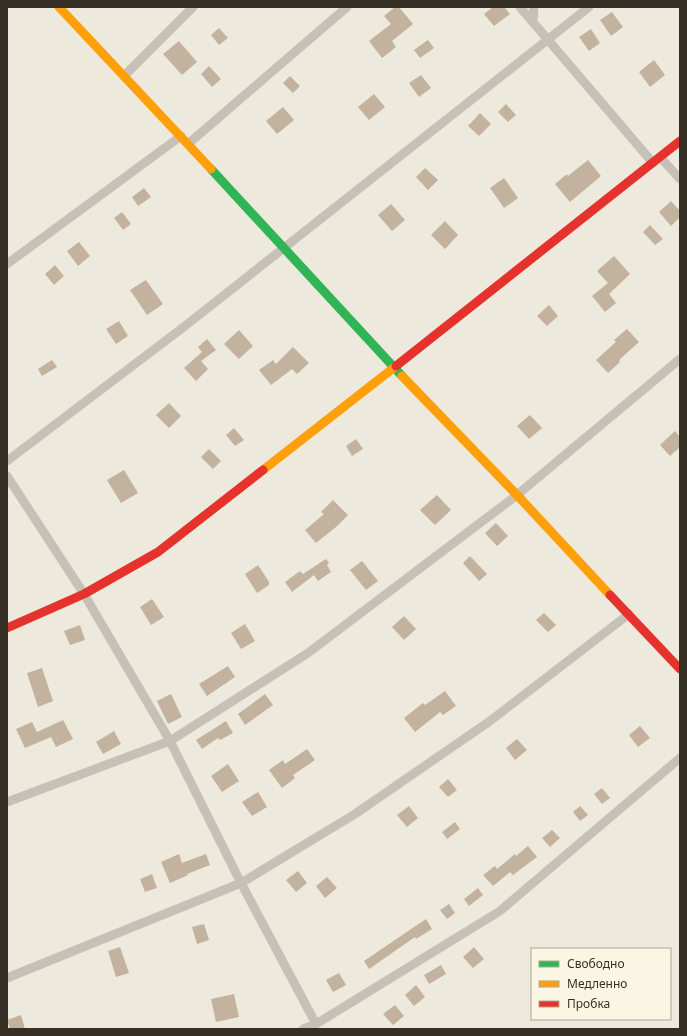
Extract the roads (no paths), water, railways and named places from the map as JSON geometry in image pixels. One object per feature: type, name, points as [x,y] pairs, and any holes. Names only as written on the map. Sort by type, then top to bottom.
[{"type":"street","points":[[59,7],[285,248],[394,368],[517,495],[680,669]]},
{"type":"street","points":[[124,76],[193,7]]},
{"type":"street","points":[[188,144],[347,7]]},
{"type":"street","points":[[520,7],[656,160],[680,179]]},
{"type":"street","points":[[533,22],[534,7]]},
{"type":"street","points":[[7,461],[285,248],[589,7]]},
{"type":"street","points":[[7,264],[181,136]]},
{"type":"street","points":[[7,628],[84,594],[158,552],[394,368],[680,141]]},
{"type":"street","points":[[7,802],[170,741],[308,653],[517,495],[680,359]]},
{"type":"street","points":[[7,476],[84,594],[170,741],[241,883],[316,1024]]},
{"type":"street","points":[[7,978],[241,883],[355,814],[490,721],[628,614]]},
{"type":"street","points":[[303,1029],[316,1024],[500,911],[680,758]]}]
